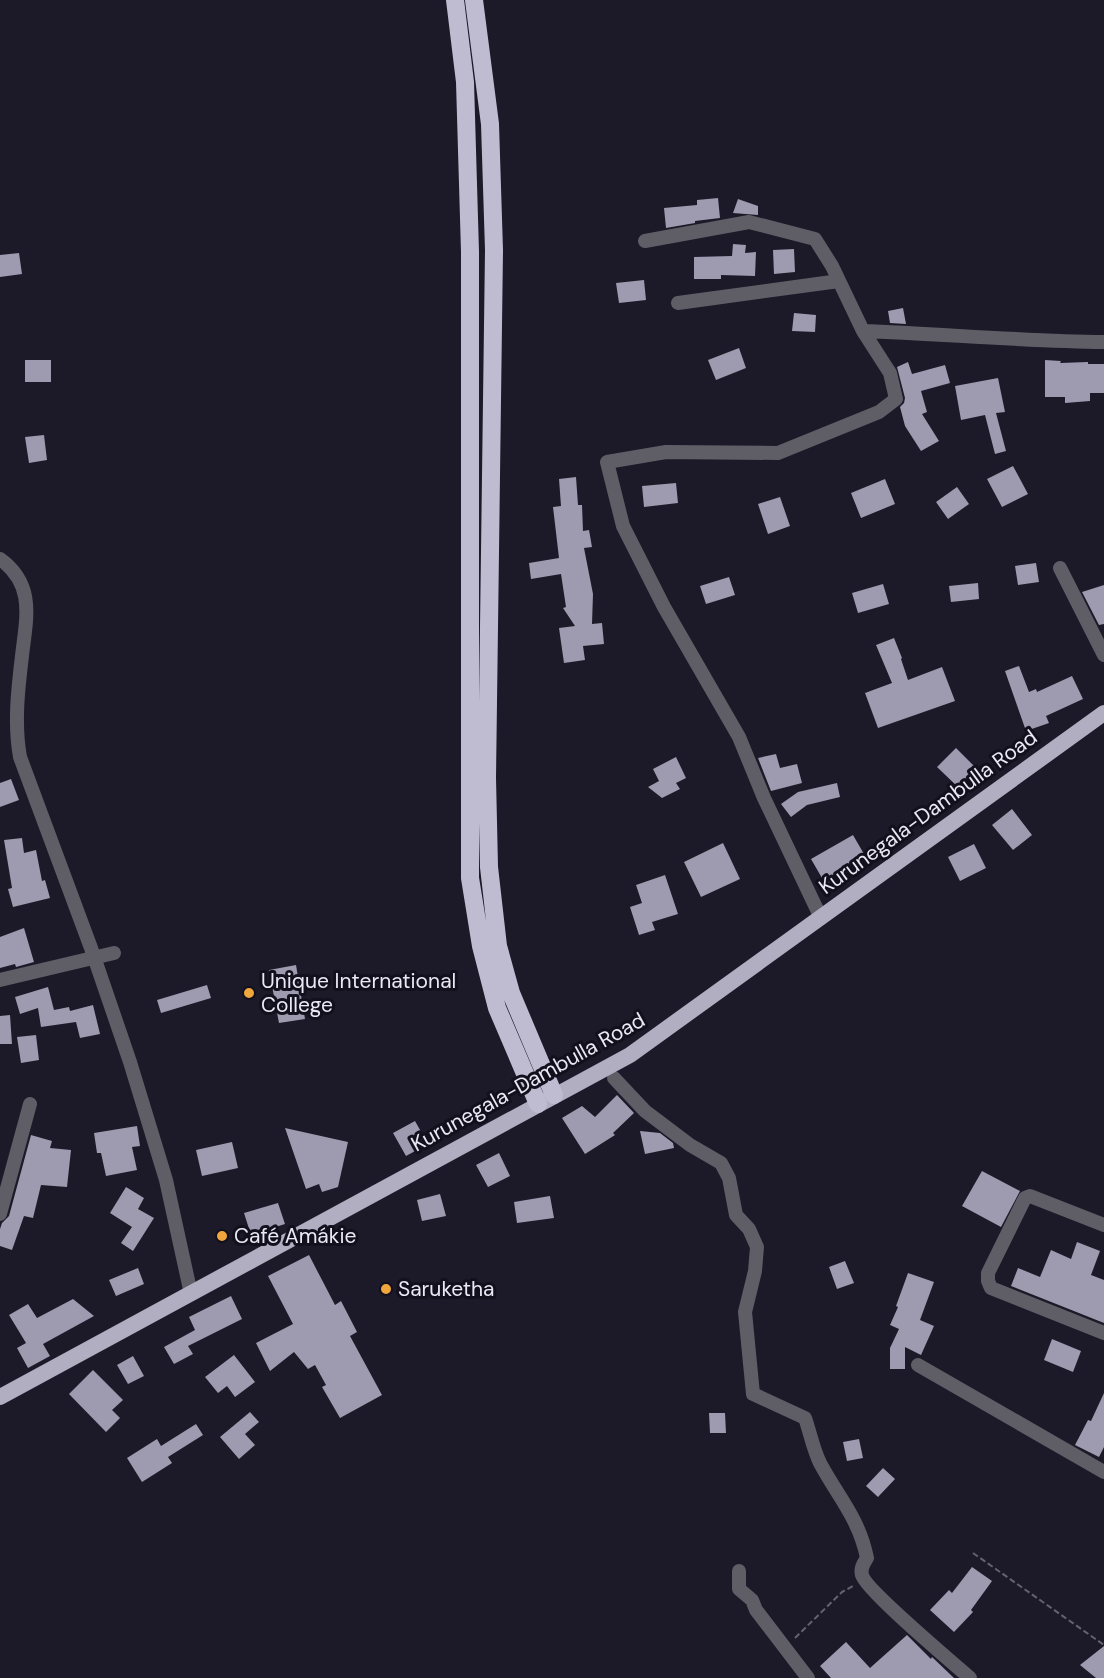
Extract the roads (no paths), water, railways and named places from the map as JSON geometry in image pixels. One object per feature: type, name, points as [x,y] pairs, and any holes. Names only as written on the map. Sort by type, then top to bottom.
[{"type":"highway","points":[[455,0],[465,82],[469,241],[470,878],[481,946],[497,1008],[546,1100]]},
{"type":"highway","points":[[474,0],[490,124],[494,250],[487,778],[489,867],[498,946],[546,1100]]},
{"type":"highway","name":"Kurunegala-Dambulla Road","points":[[0,1397],[630,1055],[1104,713]]},
{"type":"street","points":[[645,241],[749,222],[816,239],[839,280],[863,331],[890,373],[896,399],[879,412],[778,453],[666,452],[607,462],[623,526],[664,607],[739,737],[764,798],[821,918]]},
{"type":"street","points":[[678,303],[839,280]]},
{"type":"street","points":[[863,331],[953,334],[1035,341],[1104,342]]},
{"type":"street","points":[[0,559],[12,569],[18,578],[27,604],[28,616],[16,727],[20,757],[94,958],[129,1062],[166,1180],[191,1294]]},
{"type":"street","points":[[1060,568],[1104,655]]},
{"type":"street","points":[[0,980],[114,953]]},
{"type":"street","points":[[614,1078],[645,1111],[690,1144],[721,1162],[729,1178],[736,1215],[749,1229],[757,1247],[755,1271],[746,1312],[753,1394],[805,1418],[819,1461],[853,1515],[864,1543],[867,1558],[861,1568],[862,1577],[885,1602],[970,1678]]},
{"type":"street","points":[[0,1214],[30,1104]]},
{"type":"street","points":[[1104,1225],[1030,1196],[1025,1198],[988,1273],[991,1287],[1104,1334]]},
{"type":"street","points":[[918,1365],[1104,1472]]},
{"type":"street","points":[[739,1571],[740,1589],[753,1600],[756,1610],[808,1678]]},
{"type":"place","name":"Unique International College","points":[[249,993]]},
{"type":"place","name":"Café Amákie","points":[[222,1236]]},
{"type":"place","name":"Saruketha","points":[[386,1289]]}]
